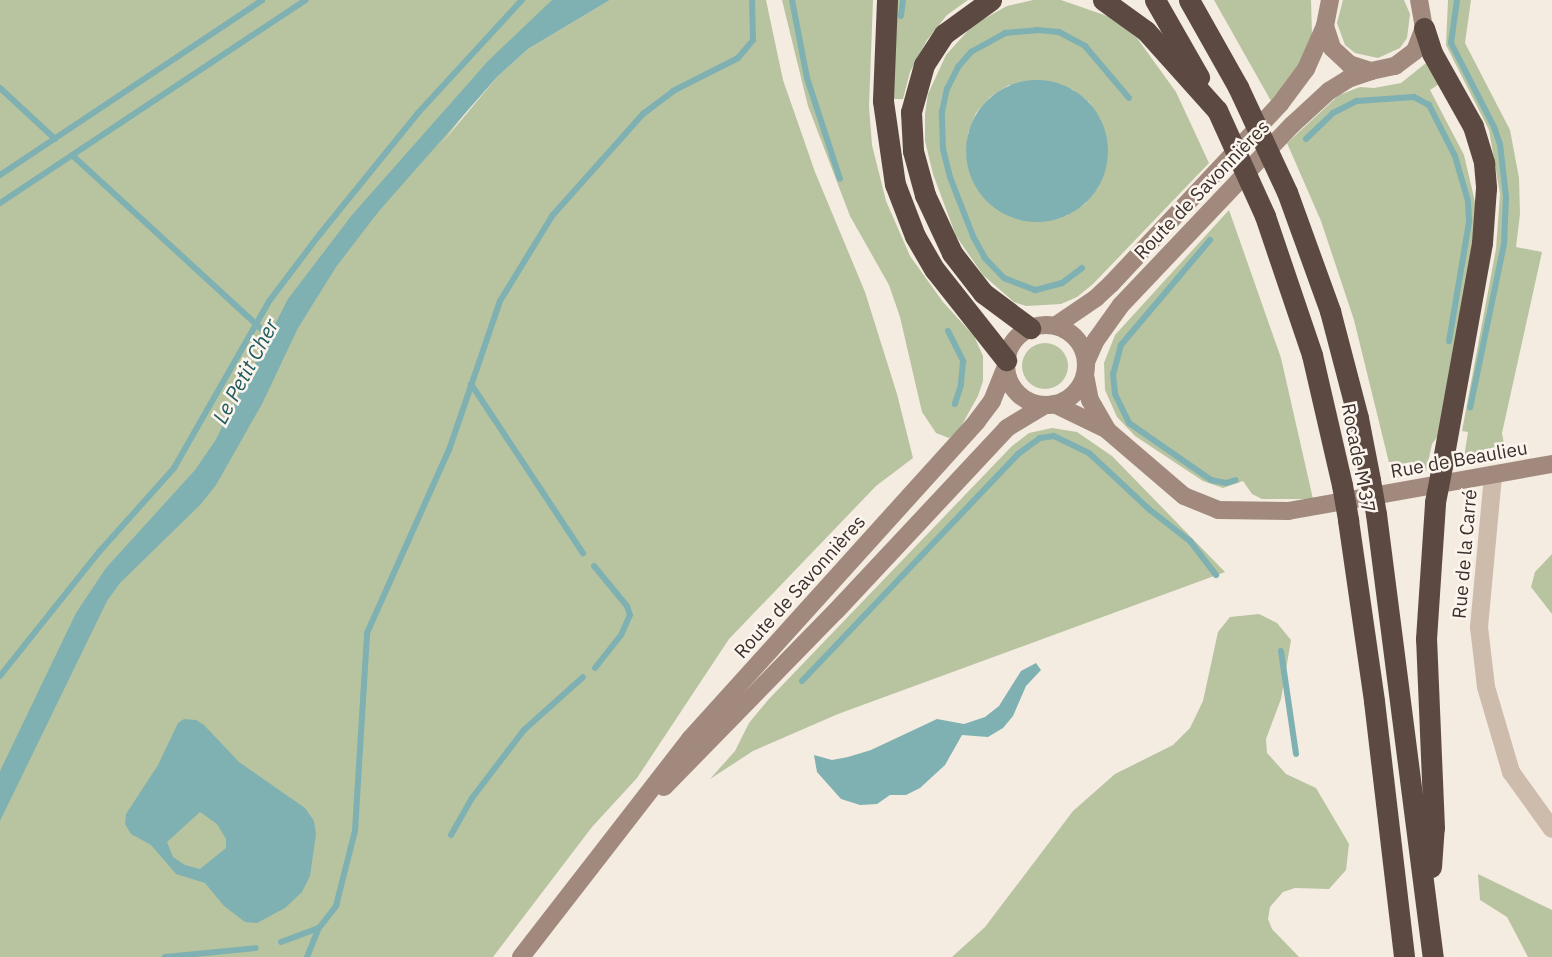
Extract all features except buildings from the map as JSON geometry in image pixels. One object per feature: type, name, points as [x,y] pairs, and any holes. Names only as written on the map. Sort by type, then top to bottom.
[{"type":"highway","points":[[887,0],[883,101],[895,184],[911,228],[935,270],[1006,363]]},
{"type":"highway","points":[[990,0],[965,15],[944,34],[924,65],[912,111],[913,151],[925,195],[952,253],[983,293],[1030,328]]},
{"type":"highway","points":[[1103,0],[1146,31],[1217,110]]},
{"type":"highway","name":"Rocade M 37","points":[[1155,0],[1217,110],[1265,216],[1312,355],[1348,520],[1374,701],[1404,957]]},
{"type":"highway","name":"Rocade M 37","points":[[1189,0],[1238,87],[1287,192],[1330,311],[1358,418],[1377,514],[1433,957]]},
{"type":"highway","points":[[1424,24],[1432,53],[1473,126],[1484,163],[1486,188],[1482,243],[1435,502],[1426,639],[1434,828],[1427,909]]},
{"type":"main road","name":"Route de Savonnières","points":[[1055,326],[1096,298],[1111,284],[1280,104],[1315,54],[1325,26],[1329,0]]},
{"type":"main road","points":[[1419,0],[1424,24]]},
{"type":"main road","points":[[1424,24],[1429,0]]},
{"type":"main road","name":"Route de Savonnières","points":[[1085,369],[1096,340],[1121,305],[1292,125],[1329,91],[1348,79],[1383,70],[1406,60],[1420,40],[1424,24]]},
{"type":"main road","points":[[1325,26],[1332,48],[1340,57],[1360,69],[1371,71]]},
{"type":"main road","points":[[1055,326],[1073,335],[1084,352],[1085,369],[1070,397],[1050,404],[1033,403],[1014,389],[1006,363],[1012,344],[1030,328],[1055,326]]},
{"type":"main road","name":"Route de Savonnières","points":[[521,957],[690,739],[977,421],[992,401],[1006,363]]},
{"type":"main road","name":"Rue de Beaulieu","points":[[1085,369],[1090,400],[1107,430]]},
{"type":"main road","name":"Route de Savonnières","points":[[620,832],[836,611],[1007,428],[1050,404]]},
{"type":"main road","name":"Rue de Beaulieu","points":[[1050,404],[1107,430],[1184,496],[1218,510],[1288,511],[1552,464]]},
{"type":"street","name":"Rue de la Carré","points":[[1493,476],[1479,627],[1486,687],[1511,772],[1552,828]]},
{"type":"green space","points":[[0,0],[552,0],[442,143],[498,76],[528,49],[610,0],[766,0],[783,80],[815,172],[865,292],[897,394],[913,458],[876,486],[729,639],[637,778],[592,827],[493,957],[0,957]]},
{"type":"green space","points":[[782,0],[873,0],[869,107],[872,145],[886,201],[910,256],[943,302],[974,336],[983,356],[983,381],[978,396],[959,430],[949,438],[936,433],[922,412],[900,317],[889,285],[850,216],[808,106]]},
{"type":"green space","points":[[895,0],[968,0],[947,15],[927,40],[910,72],[903,99],[891,99]]},
{"type":"green space","points":[[1033,0],[1061,0],[1110,17],[1137,38],[1176,92],[1209,163],[1093,284],[1077,297],[1061,304],[1026,306],[1014,302],[983,275],[956,236],[933,174],[925,141],[925,114],[928,94],[946,55],[973,25],[1007,6]],"holes":[[[1009,85],[1072,89],[1089,102],[1101,120],[1099,186],[1085,204],[1066,216],[966,155],[968,133],[976,113],[990,97]]]},
{"type":"green space","points":[[1214,0],[1311,0],[1312,35],[1297,73],[1271,101]]},
{"type":"green space","points":[[1343,0],[1404,0],[1410,14],[1407,38],[1400,48],[1378,58],[1355,53],[1345,45],[1337,23]]},
{"type":"green space","points":[[1448,0],[1471,0],[1465,43],[1510,130],[1519,178],[1520,214],[1516,247],[1542,252],[1502,433],[1506,456],[1463,464],[1468,432],[1462,431],[1496,249],[1500,194],[1489,130],[1446,45]]},
{"type":"green space","points":[[1426,63],[1439,84],[1430,90],[1464,155],[1475,202],[1476,221],[1440,433],[1432,444],[1426,471],[1393,479],[1354,320],[1321,221],[1287,143],[1339,95],[1360,87],[1374,88],[1401,83]]},
{"type":"green space","points":[[1229,210],[1281,358],[1313,499],[1262,499],[1252,494],[1243,481],[1223,488],[1203,481],[1135,436],[1117,417],[1105,390],[1104,363],[1115,335]]},
{"type":"green space","points":[[1045,343],[1061,350],[1068,366],[1061,382],[1045,389],[1029,382],[1022,366],[1029,350]]},
{"type":"green space","points":[[1052,428],[1077,432],[1112,456],[1225,572],[838,714],[753,751],[710,779],[735,751],[749,723],[768,700],[1012,446],[1029,433]]},
{"type":"green space","points":[[1552,554],[1552,614],[1531,587],[1535,572]]},
{"type":"green space","points":[[1259,614],[1277,623],[1291,640],[1281,699],[1266,739],[1267,753],[1286,774],[1316,788],[1349,844],[1346,870],[1329,889],[1295,888],[1283,892],[1270,907],[1268,919],[1272,929],[1299,957],[952,957],[985,927],[1073,811],[1115,774],[1173,745],[1190,728],[1203,701],[1218,632],[1230,617]]},
{"type":"green space","points":[[1478,874],[1552,910],[1552,957],[1528,957],[1507,917],[1480,900]]},
{"type":"water","points":[[552,0],[610,0],[528,49],[498,76],[379,211],[336,267],[298,328],[262,404],[216,485],[201,504],[120,583],[107,601],[0,821],[0,771],[76,613],[106,568],[195,470],[215,441],[288,299],[352,215],[488,61]]},
{"type":"water","points":[[1037,80],[1064,85],[1087,101],[1103,124],[1108,151],[1103,178],[1087,201],[1064,217],[1037,222],[1010,217],[987,201],[971,178],[966,151],[971,124],[987,101],[1010,85]]},
{"type":"water","points":[[1036,663],[1041,670],[1026,686],[1013,716],[1003,728],[988,737],[962,735],[945,765],[920,788],[906,795],[890,795],[877,804],[860,805],[841,799],[817,772],[814,755],[832,760],[848,757],[871,750],[937,719],[964,724],[985,717],[999,706],[1021,671]]},
{"type":"water","points":[[184,719],[196,720],[204,725],[239,762],[305,808],[314,821],[316,834],[310,876],[302,892],[285,908],[257,923],[245,922],[224,906],[205,883],[176,874],[151,845],[131,834],[125,824],[126,814],[158,765],[178,723]],"holes":[[[200,812],[217,824],[226,839],[226,848],[200,869],[185,865],[173,857],[167,842]]]},
{"type":"waterway","points":[[0,175],[262,0]]},
{"type":"waterway","points":[[0,203],[306,0]]},
{"type":"waterway","name":"Le Petit Cher","points":[[0,676],[99,552],[174,468],[270,300],[320,234],[418,113],[522,0]]},
{"type":"waterway","points":[[281,942],[319,928],[336,906],[355,831],[367,633],[449,450],[500,301],[552,216],[643,114],[673,91],[738,58],[753,40],[752,0]]},
{"type":"waterway","points":[[792,0],[807,78],[840,179]]},
{"type":"waterway","points":[[901,16],[903,0]]},
{"type":"waterway","points":[[1457,0],[1451,43],[1494,127],[1500,144],[1506,197],[1504,244],[1470,408]]},
{"type":"waterway","points":[[1082,268],[1062,283],[1035,290],[1004,278],[985,258],[973,236],[950,177],[943,149],[942,112],[947,89],[958,67],[971,52],[1005,33],[1037,30],[1059,32],[1085,46],[1129,98]]},
{"type":"waterway","points":[[0,88],[55,139]]},
{"type":"waterway","points":[[1306,139],[1333,113],[1357,101],[1414,97],[1429,105],[1455,156],[1468,201],[1469,222],[1449,341]]},
{"type":"waterway","name":"Le Petit Cher","points":[[72,155],[274,341]]},
{"type":"waterway","points":[[1210,240],[1121,345],[1113,374],[1115,394],[1129,423],[1211,480],[1226,483],[1236,480]]},
{"type":"waterway","points":[[948,331],[963,361],[961,385],[955,404]]},
{"type":"waterway","points":[[471,384],[583,553]]},
{"type":"waterway","points":[[802,681],[1018,454],[1040,438],[1054,436],[1089,453],[1150,510],[1190,541],[1216,575]]},
{"type":"waterway","points":[[594,566],[627,606],[630,615],[621,635],[595,668]]},
{"type":"waterway","points":[[1281,651],[1296,754]]},
{"type":"waterway","points":[[451,835],[472,798],[524,730],[583,677]]},
{"type":"waterway","points":[[307,957],[319,928]]},
{"type":"waterway","points":[[165,957],[256,948]]}]
